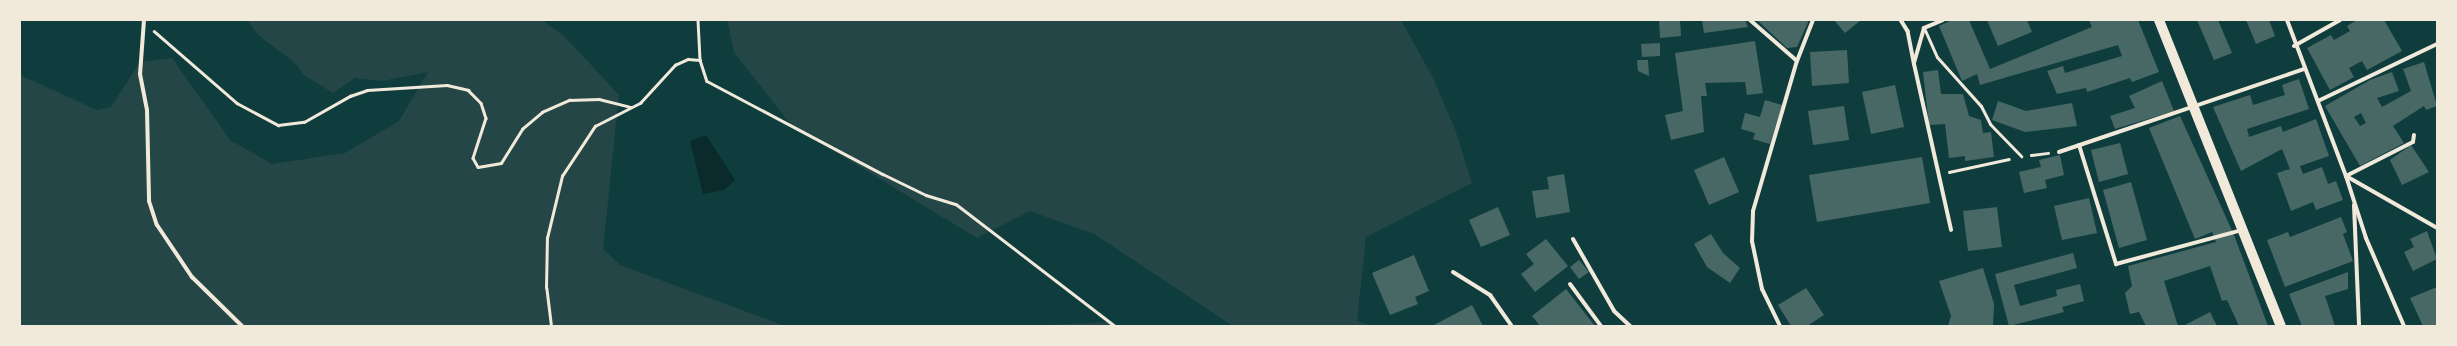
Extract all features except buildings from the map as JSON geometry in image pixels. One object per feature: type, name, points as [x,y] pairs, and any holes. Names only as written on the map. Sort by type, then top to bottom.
[{"type":"main road","points":[[2159,20],[2281,326]]},
{"type":"street","points":[[1750,20],[1797,61]]},
{"type":"street","points":[[1780,326],[1762,290],[1752,241],[1753,211],[1797,61],[1814,20]]},
{"type":"street","points":[[1901,20],[1908,31],[1927,134],[1939,174],[1951,230]]},
{"type":"street","points":[[1914,64],[1924,28],[1943,20]]},
{"type":"street","points":[[2287,20],[2294,46],[2318,101],[2354,200],[2404,326]]},
{"type":"street","points":[[2294,46],[2340,20]]},
{"type":"street","points":[[144,21],[140,74],[146,110],[149,201],[157,225],[192,277],[242,326]]},
{"type":"street","points":[[2318,101],[2437,44]]},
{"type":"street","points":[[2059,152],[2194,108],[2304,69]]},
{"type":"street","points":[[2346,176],[2413,142],[2414,135]]},
{"type":"street","points":[[2079,145],[2116,264],[2242,230]]},
{"type":"street","points":[[2346,176],[2437,228]]},
{"type":"street","points":[[2354,200],[2359,326]]},
{"type":"street","points":[[1573,239],[1614,311],[1630,326]]},
{"type":"street","points":[[1453,272],[1490,294],[1512,326]]},
{"type":"street","points":[[1570,284],[1601,326]]},
{"type":"lane","points":[[1924,28],[1937,56],[1981,106],[1990,124],[2021,156]]},
{"type":"path","points":[[698,20],[700,60],[707,81],[883,174],[926,195],[956,204],[1115,326]]},
{"type":"path","points":[[144,21],[238,103],[278,125],[304,122],[350,96],[367,90],[447,85],[468,90],[481,103],[486,118],[473,158],[478,167],[501,164],[522,129],[542,112],[569,100],[599,99],[632,107]]},
{"type":"path","points":[[551,326],[546,288],[547,238],[562,176],[595,126],[640,103],[675,65],[688,59],[700,60]]},
{"type":"path","points":[[1939,174],[2021,156],[2059,152]]},
{"type":"shaded area","points":[[247,20],[542,20],[564,36],[619,95],[603,249],[620,265],[785,326],[20,326],[20,75],[97,110],[111,107],[140,62],[172,58],[230,140],[272,164],[345,153],[399,121],[428,72],[382,81],[355,78],[333,93],[304,75],[294,62],[258,35]]},
{"type":"shaded area","points":[[727,20],[1401,20],[1433,78],[1455,129],[1472,183],[1366,237],[1357,321],[1374,326],[1233,326],[1094,234],[1030,211],[977,238],[791,125],[734,52]]},
{"type":"shaded area","points":[[706,135],[735,180],[724,190],[703,194],[690,141]]},
{"type":"shaded area","points":[[1109,322],[1116,326],[1026,326]]}]
